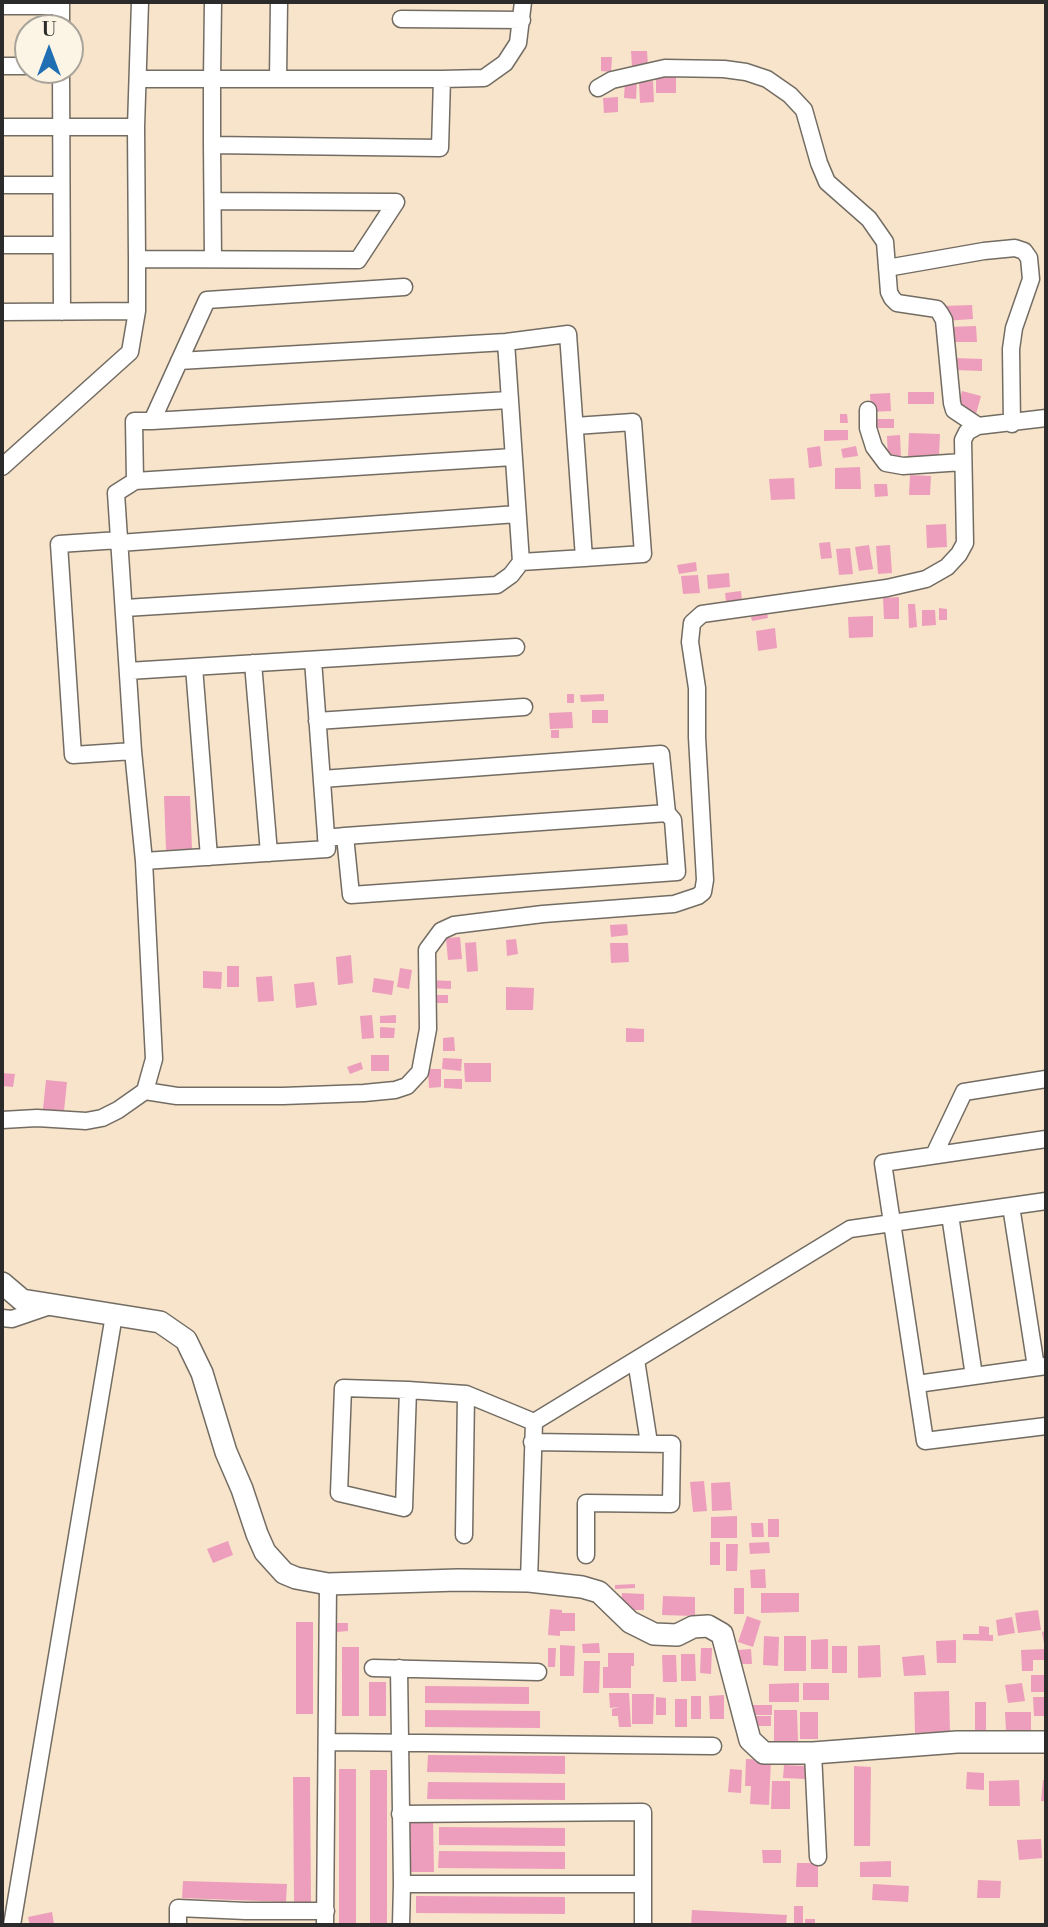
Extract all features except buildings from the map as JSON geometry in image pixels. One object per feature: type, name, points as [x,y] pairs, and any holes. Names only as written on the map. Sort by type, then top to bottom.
[{"type":"street","points":[[2,467],[130,352],[137,311],[136,127],[140,2]]},
{"type":"street","points":[[213,2],[213,259]]},
{"type":"street","points":[[278,79],[279,2]]},
{"type":"street","points":[[139,79],[484,78],[505,63],[518,43],[523,2]]},
{"type":"street","points":[[2,6],[61,4]]},
{"type":"street","points":[[401,19],[522,20]]},
{"type":"street","points":[[598,88],[612,80],[665,68],[746,72],[767,79],[790,95],[804,110],[827,182],[847,197],[879,230],[885,242],[888,292],[897,303],[937,309],[940,313],[954,410],[978,426]]},
{"type":"street","points":[[212,145],[440,148],[442,79]]},
{"type":"street","points":[[61,84],[62,312]]},
{"type":"street","points":[[2,127],[136,127]]},
{"type":"street","points":[[2,185],[60,185]]},
{"type":"street","points":[[138,259],[358,260],[396,202],[213,201]]},
{"type":"street","points":[[2,245],[60,245]]},
{"type":"street","points":[[887,268],[984,251],[1015,248],[1024,251],[1031,267],[1031,279],[1014,328],[1011,349],[1012,424]]},
{"type":"street","points":[[152,421],[207,300],[404,287]]},
{"type":"street","points":[[2,312],[137,311]]},
{"type":"street","points":[[179,361],[506,342],[568,334],[584,558]]},
{"type":"street","points":[[125,608],[497,585],[511,575],[521,562],[506,342]]},
{"type":"street","points":[[135,481],[134,421],[509,400]]},
{"type":"street","points":[[868,410],[868,428],[874,447],[886,463],[902,467],[963,462]]},
{"type":"street","points":[[145,1091],[177,1096],[283,1096],[363,1093],[407,1086],[420,1072],[428,1028],[427,950],[441,931],[454,925],[543,914],[674,904],[698,897],[703,892],[705,880],[696,737],[697,688],[690,642],[692,623],[702,614],[887,588],[926,579],[947,567],[959,554],[965,542],[963,440],[967,432],[978,426],[1046,418]]},
{"type":"street","points":[[521,562],[643,554],[633,422],[575,426]]},
{"type":"street","points":[[2,1120],[37,1118],[86,1121],[102,1118],[145,1091],[154,1059],[144,861],[133,751],[116,493],[135,481],[513,457]]},
{"type":"street","points":[[133,751],[73,755],[59,544],[517,514]]},
{"type":"street","points":[[128,671],[516,647]]},
{"type":"street","points":[[144,861],[327,849],[313,660]]},
{"type":"street","points":[[253,663],[269,853]]},
{"type":"street","points":[[194,667],[209,857]]},
{"type":"street","points":[[317,721],[524,707]]},
{"type":"street","points":[[321,779],[662,754],[667,813],[673,820],[677,872],[351,895],[345,836]]},
{"type":"street","points":[[326,838],[667,813]]},
{"type":"street","points":[[934,1155],[964,1092],[1046,1079]]},
{"type":"street","points":[[1046,1139],[883,1163],[925,1441],[1046,1426]]},
{"type":"street","points":[[534,1422],[850,1229],[1046,1201]]},
{"type":"street","points":[[916,1384],[1041,1366],[1012,1206]]},
{"type":"street","points":[[950,1215],[974,1376]]},
{"type":"street","points":[[2,1283],[22,1300],[160,1322],[186,1340],[202,1373],[226,1452],[257,1534],[265,1552],[284,1573],[328,1584],[529,1581],[593,1588],[630,1622],[653,1634],[677,1635],[693,1627],[708,1626],[722,1634],[750,1740],[764,1754],[957,1742],[1046,1742]]},
{"type":"street","points":[[2,1318],[12,1319],[55,1304]]},
{"type":"street","points":[[12,1925],[114,1315]]},
{"type":"street","points":[[636,1360],[649,1443]]},
{"type":"street","points":[[408,1390],[404,1508],[339,1493],[343,1388],[408,1390],[466,1394],[534,1422]]},
{"type":"street","points":[[464,1535],[466,1394]]},
{"type":"street","points":[[529,1581],[534,1422]]},
{"type":"street","points":[[532,1442],[672,1444],[671,1504],[586,1503],[586,1555]]},
{"type":"street","points":[[178,1925],[178,1908],[246,1918],[326,1918],[328,1584]]},
{"type":"street","points":[[373,1668],[538,1672]]},
{"type":"street","points":[[399,1668],[401,1925]]},
{"type":"street","points":[[328,1742],[713,1746]]},
{"type":"street","points":[[813,1753],[818,1857]]},
{"type":"street","points":[[400,1814],[643,1812],[643,1925]]},
{"type":"street","points":[[402,1884],[643,1884]]}]
